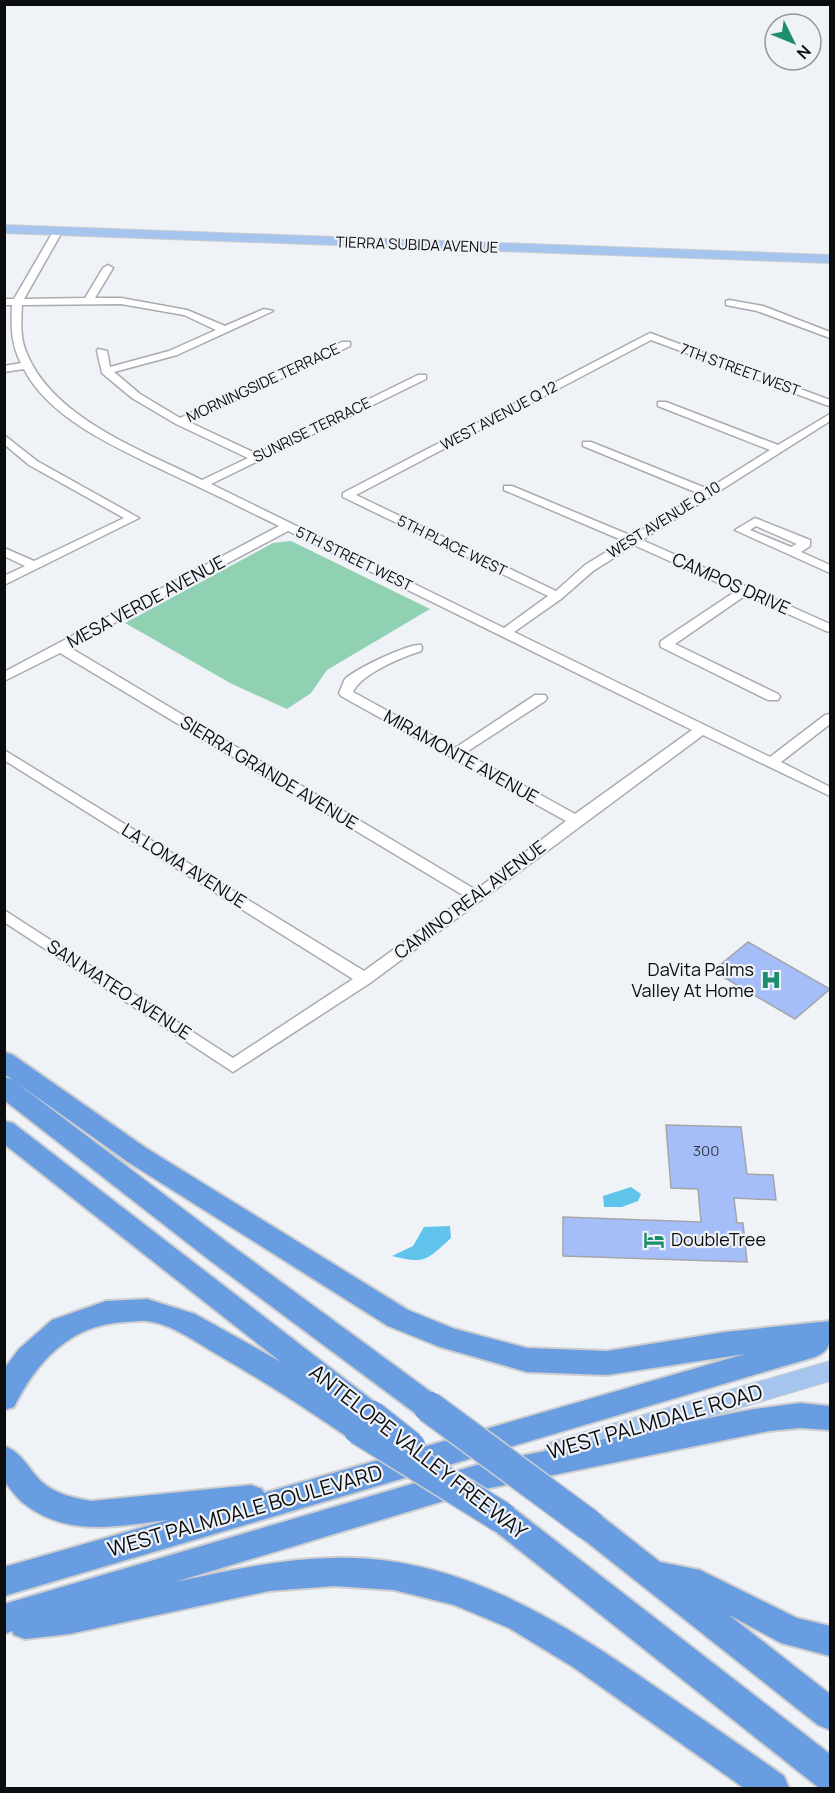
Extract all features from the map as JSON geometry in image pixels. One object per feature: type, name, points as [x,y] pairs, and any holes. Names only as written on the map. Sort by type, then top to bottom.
[{"type":"highway","points":[[4,1061],[137,1155],[200,1195],[398,1318],[450,1339],[527,1360],[607,1363],[725,1344],[830,1346]]},
{"type":"highway","name":"ANTELOPE VALLEY FREEWAY","points":[[4,1086],[218,1251],[589,1526],[831,1714]]},
{"type":"highway","name":"ANTELOPE VALLEY FREEWAY","points":[[4,1130],[365,1423],[501,1517],[831,1775]]},
{"type":"highway","points":[[4,1398],[10,1384],[29,1357],[62,1328],[106,1312],[147,1310],[185,1322],[365,1423]]},
{"type":"highway","name":"WEST PALMDALE BOULEVARD","points":[[4,1582],[320,1489],[830,1346]]},
{"type":"highway","name":"WEST PALMDALE BOULEVARD","points":[[8,1618],[480,1477],[555,1464],[630,1446],[771,1419],[817,1416],[831,1418]]},
{"type":"highway","points":[[4,1459],[33,1493],[60,1508],[91,1515],[170,1508],[320,1489]]},
{"type":"highway","points":[[8,1618],[69,1619],[269,1577],[334,1572],[394,1576],[457,1591],[520,1618],[584,1656],[772,1788]]},
{"type":"highway","points":[[651,1575],[700,1584],[792,1632],[831,1641]]},
{"type":"main road","name":"TIERRA SUBIDA AVENUE","points":[[4,229],[831,259]]},
{"type":"main road","name":"WEST PALMDALE ROAD","points":[[480,1477],[830,1346]]},
{"type":"street","name":"5TH STREET WEST","points":[[57,232],[18,302],[17,335],[26,365],[40,386],[75,419],[126,447],[831,792]]},
{"type":"street","points":[[88,302],[108,268]]},
{"type":"street","points":[[4,302],[121,301],[155,305],[187,313],[224,330]]},
{"type":"street","points":[[729,303],[759,308],[831,335]]},
{"type":"street","points":[[106,371],[173,353],[268,311]]},
{"type":"street","name":"7TH STREET WEST","points":[[650,336],[831,403]]},
{"type":"street","name":"WEST AVENUE Q 12","points":[[347,495],[650,336]]},
{"type":"street","name":"MORNINGSIDE TERRACE","points":[[180,422],[346,345]]},
{"type":"street","points":[[102,351],[106,371],[136,396],[180,422],[257,458]]},
{"type":"street","points":[[4,369],[26,365]]},
{"type":"street","name":"SUNRISE TERRACE","points":[[203,484],[422,377]]},
{"type":"street","points":[[662,405],[778,449]]},
{"type":"street","name":"WEST AVENUE Q 10","points":[[504,633],[557,596],[589,568],[831,417]]},
{"type":"street","points":[[4,438],[33,462],[133,518],[4,581]]},
{"type":"street","points":[[586,444],[708,493]]},
{"type":"street","name":"CAMPOS DRIVE","points":[[508,488],[831,628]]},
{"type":"street","name":"5TH PLACE WEST","points":[[347,495],[557,596]]},
{"type":"street","name":"MESA VERDE AVENUE","points":[[4,677],[288,526]]},
{"type":"street","points":[[4,552],[34,566]]},
{"type":"street","points":[[792,552],[831,569]]},
{"type":"street","points":[[746,590],[666,644],[773,697]]},
{"type":"street","name":"SIERRA GRANDE AVENUE","points":[[61,648],[477,897]]},
{"type":"street","name":"MIRAMONTE AVENUE","points":[[416,648],[396,654],[351,681],[346,693],[576,820]]},
{"type":"street","points":[[455,754],[540,698]]},
{"type":"street","points":[[771,763],[831,718]]},
{"type":"street","name":"CAMINO REAL AVENUE","points":[[233,1066],[364,979],[702,729]]},
{"type":"street","name":"LA LOMA AVENUE","points":[[4,754],[364,979]]},
{"type":"street","name":"SAN MATEO AVENUE","points":[[4,915],[233,1066]]},
{"type":"green space","points":[[291,541],[430,609],[327,670],[311,693],[287,709],[232,684],[125,623],[273,543]]},
{"type":"water","points":[[631,1187],[641,1194],[638,1201],[622,1207],[604,1207],[603,1196]]},
{"type":"water","points":[[450,1226],[451,1238],[430,1256],[412,1260],[392,1256],[413,1246],[424,1227]]},
{"type":"building","name":"DaVita Palms Valley At Home","points":[[748,942],[830,989],[795,1019],[713,971]]},
{"type":"building","points":[[666,1125],[741,1127],[747,1174],[773,1175],[776,1200],[734,1198],[737,1223],[743,1223],[747,1262],[563,1256],[563,1217],[701,1222],[698,1189],[671,1188]]},
{"type":"place","name":"DaVita Palms Valley At Home","points":[[771,980]]},
{"type":"place","name":"DoubleTree","points":[[654,1240]]}]
